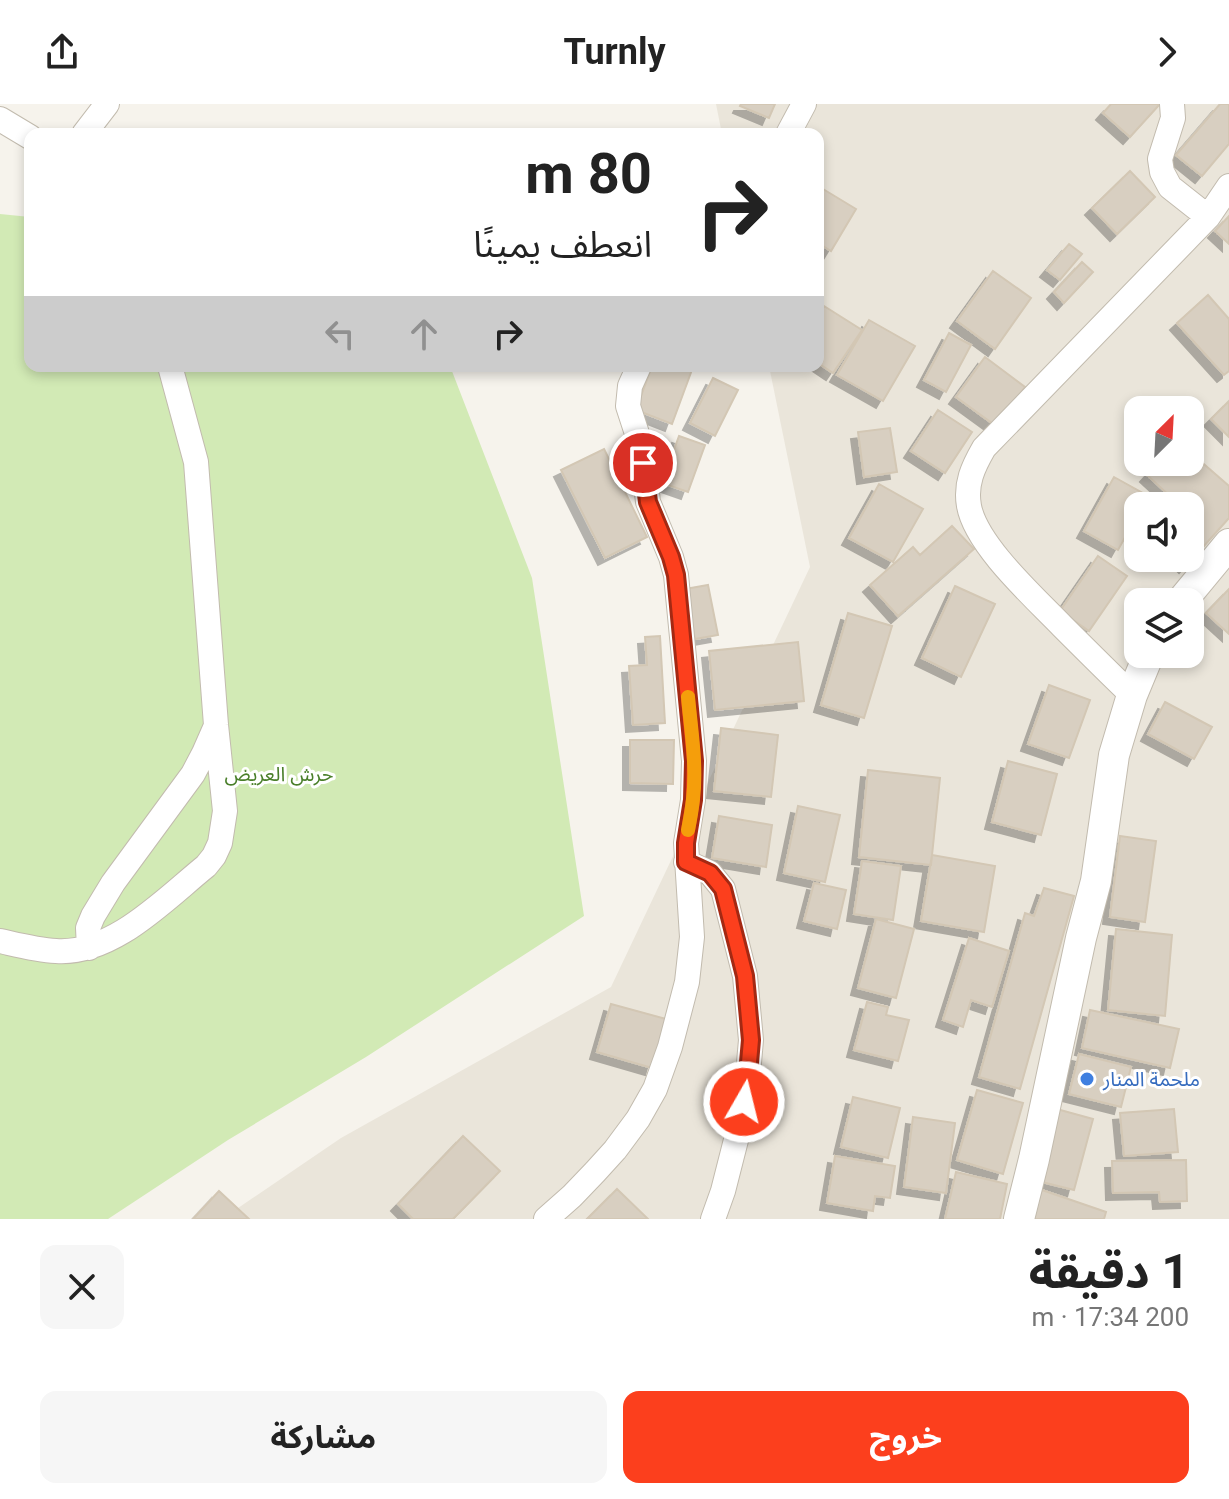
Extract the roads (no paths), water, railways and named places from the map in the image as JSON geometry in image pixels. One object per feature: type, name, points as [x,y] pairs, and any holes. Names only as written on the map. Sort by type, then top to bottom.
[{"type":"street","points":[[89,128],[107,104]]},
{"type":"street","points":[[791,128],[804,104]]},
{"type":"street","points":[[1172,104],[1173,118],[1160,159],[1162,172],[1170,187],[1208,217]]},
{"type":"street","points":[[0,119],[24,133]]},
{"type":"street","points":[[1132,695],[1042,606],[989,547],[972,518],[968,485],[984,448],[1208,217],[1229,186]]},
{"type":"street","points":[[0,941],[58,951],[89,948],[122,932],[206,866],[220,843],[225,811],[196,462],[172,372]]},
{"type":"street","points":[[546,1219],[615,1150],[655,1089],[687,982],[692,937],[686,843],[694,781],[676,575],[648,502],[642,449],[628,406],[630,386],[636,372]]},
{"type":"street","points":[[1193,588],[1229,544]]},
{"type":"street","points":[[1019,1219],[1096,881],[1114,755],[1143,668]]},
{"type":"street","points":[[89,948],[88,928],[93,916],[113,883],[193,774],[216,725]]},
{"type":"street","points":[[686,862],[710,873],[723,889],[745,976],[751,1040],[747,1085],[737,1136],[713,1219]]},
{"type":"place","name":"ملحمة المنار","points":[[1087,1079]]},
{"type":"park label","name":"حرش العريض","points":[[279,774]]}]
